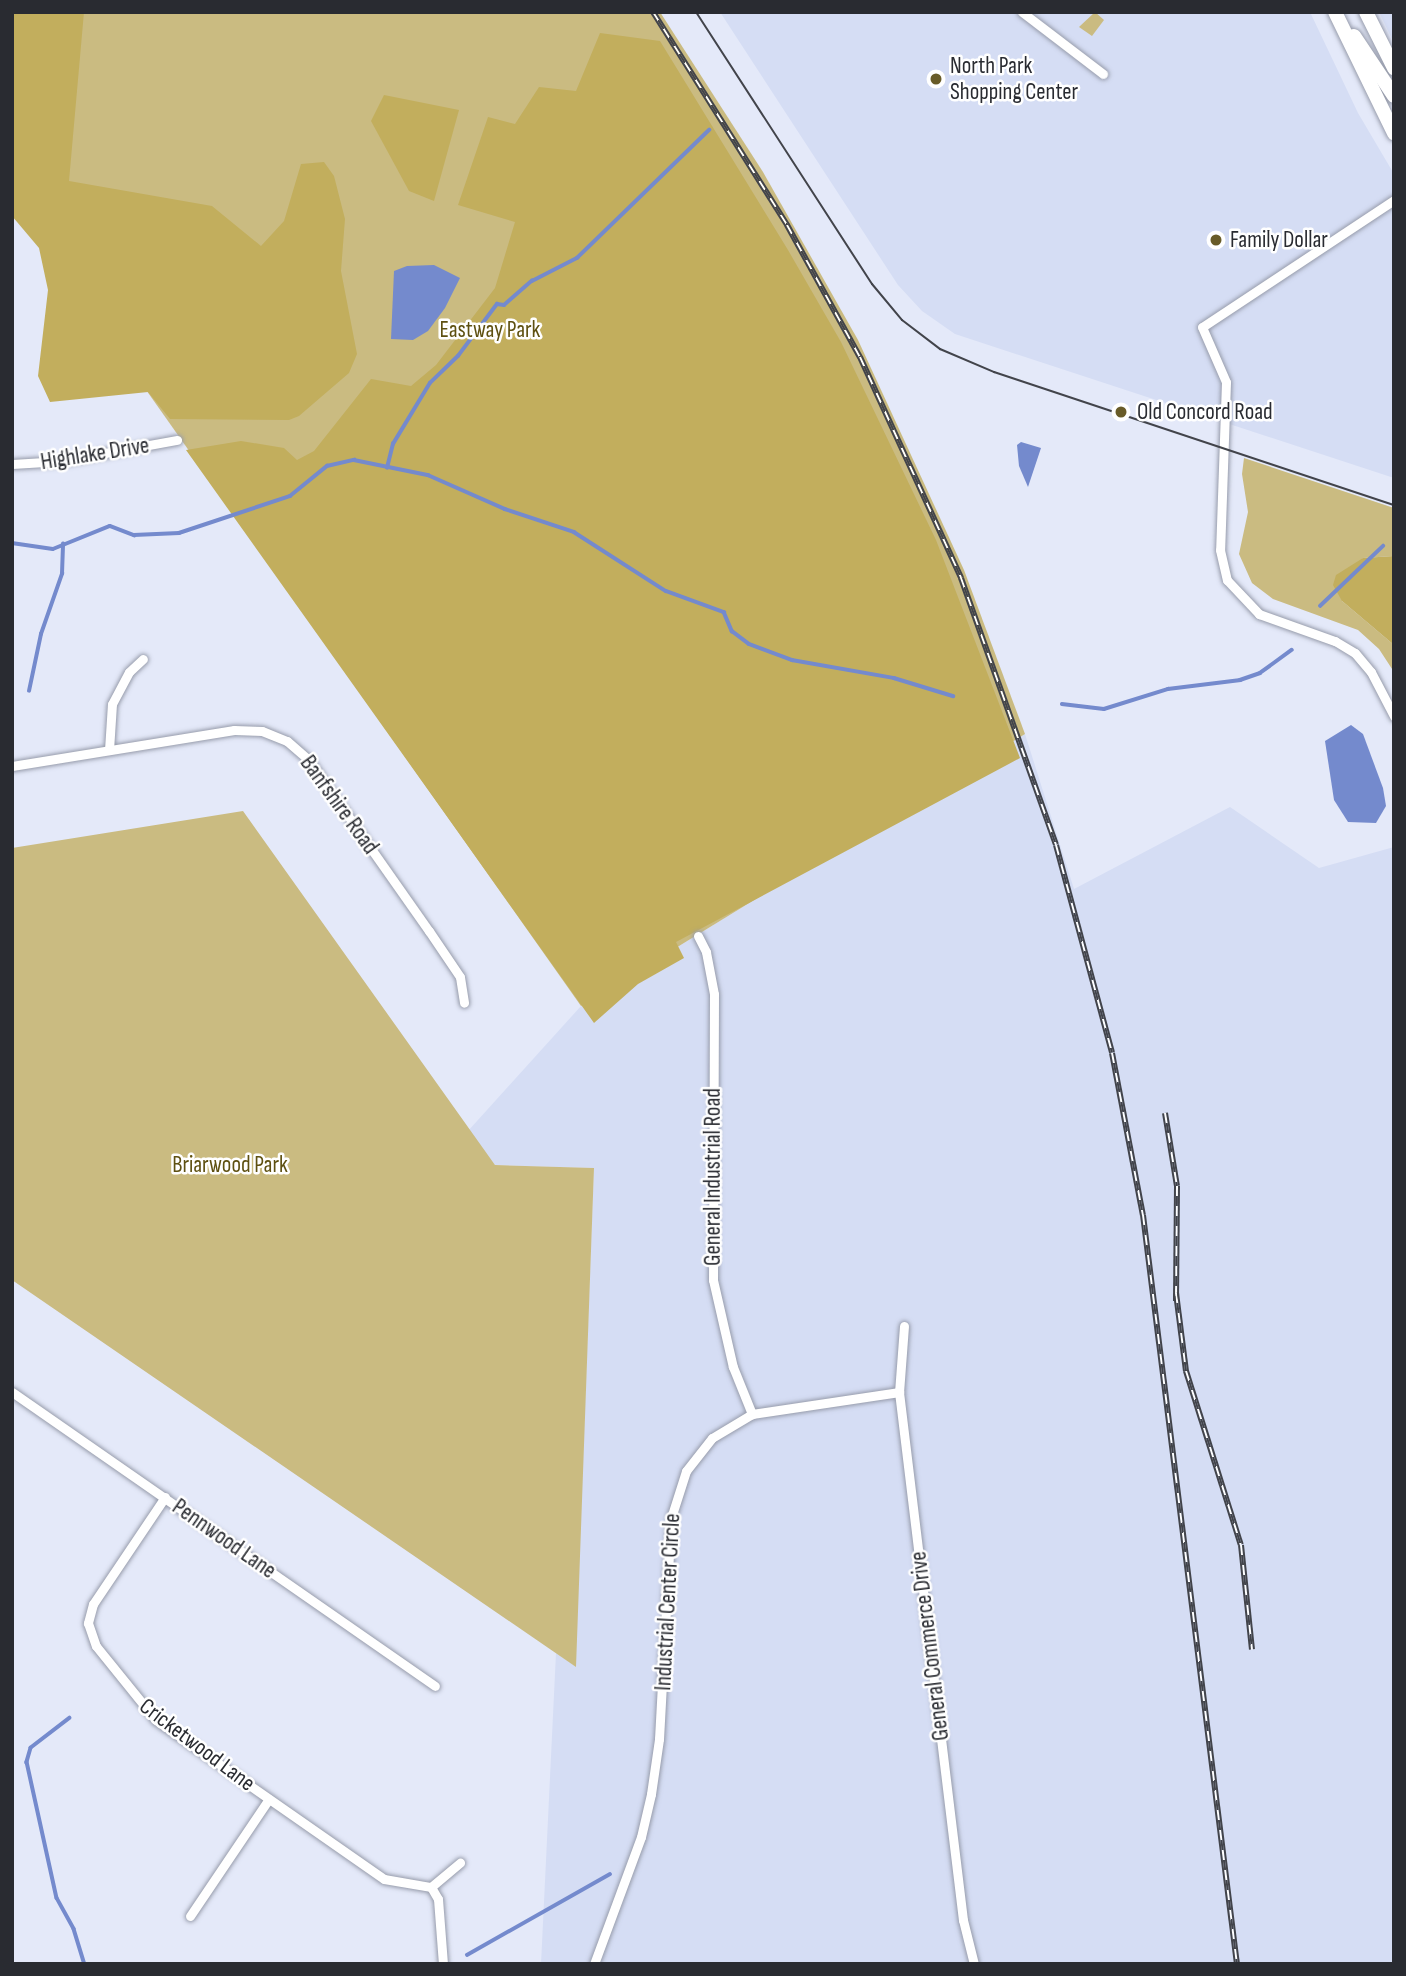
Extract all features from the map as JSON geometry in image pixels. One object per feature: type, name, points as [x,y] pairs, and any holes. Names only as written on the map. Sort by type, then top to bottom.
[{"type":"main road","points":[[1336,12],[1394,96]]},
{"type":"main road","points":[[1336,12],[1394,133]]},
{"type":"main road","points":[[1366,12],[1394,68]]},
{"type":"street","points":[[1021,12],[1103,74]]},
{"type":"street","points":[[1394,200],[1202,327],[1226,382],[1220,554],[1227,579],[1259,614],[1330,639],[1356,653],[1371,672],[1394,716]]},
{"type":"street","name":"Highlake Drive","points":[[12,464],[61,461],[177,440]]},
{"type":"street","points":[[109,750],[112,704],[129,672],[143,659]]},
{"type":"street","name":"Banfshire Road","points":[[12,766],[234,730],[262,732],[287,741],[308,759],[429,931],[460,977],[464,1003]]},
{"type":"street","name":"General Industrial Road","points":[[698,936],[706,952],[714,993],[713,1280],[733,1367],[752,1414]]},
{"type":"street","name":"General Commerce Drive","points":[[904,1326],[899,1392],[963,1920],[974,1964]]},
{"type":"street","name":"Pennwood Lane","points":[[12,1392],[436,1686]]},
{"type":"street","name":"Industrial Center Circle","points":[[594,1964],[641,1837],[651,1794],[659,1739],[674,1500],[686,1471],[705,1446],[752,1414],[899,1392]]},
{"type":"street","name":"Cricketwood Lane","points":[[165,1497],[93,1605],[88,1623],[91,1637],[134,1698],[156,1720],[384,1879],[431,1887]]},
{"type":"street","points":[[190,1916],[269,1799]]},
{"type":"street","points":[[443,1964],[438,1899],[431,1887],[460,1863]]},
{"type":"shaded area","points":[[720,12],[1310,12],[1358,113],[1394,174],[1394,478],[955,334],[922,311],[898,285]]},
{"type":"shaded area","points":[[1379,12],[1394,12],[1394,43]]},
{"type":"shaded area","points":[[1025,734],[1074,889],[1230,807],[1319,868],[1394,847],[1394,1964],[541,1964],[556,1653],[575,1666],[594,1168],[495,1165],[468,1131],[581,1006]]},
{"type":"green space","name":"Eastway Park","points":[[12,12],[660,12],[763,172],[858,340],[964,570],[1025,734],[581,1006],[12,200]]},
{"type":"green space","points":[[12,12],[84,12],[69,181],[212,206],[261,246],[284,221],[301,164],[324,162],[334,176],[345,219],[341,271],[357,354],[349,373],[299,416],[289,420],[170,419],[148,392],[50,402],[38,376],[48,290],[39,248],[12,216]]},
{"type":"green space","points":[[1095,12],[1104,20],[1092,36],[1079,27]]},
{"type":"green space","name":"Eastway Park","points":[[600,33],[660,41],[788,250],[841,342],[936,540],[1020,758],[676,942],[684,958],[638,984],[594,1023],[186,450],[241,441],[284,448],[297,460],[314,451],[371,379],[411,386],[436,365],[495,288],[515,222],[458,205],[488,117],[515,124],[539,87],[576,91]]},
{"type":"green space","points":[[384,95],[459,110],[434,201],[409,191],[371,121]]},
{"type":"green space","points":[[1244,458],[1394,508],[1394,556],[1363,558],[1342,601],[1394,645],[1394,672],[1379,649],[1358,630],[1273,599],[1252,583],[1239,554],[1248,512],[1242,474]]},
{"type":"green space","points":[[1394,556],[1394,645],[1342,601],[1333,585],[1336,575],[1363,558]]},
{"type":"green space","name":"Briarwood Park","points":[[243,811],[495,1165],[594,1168],[576,1667],[12,1280],[12,848]]},
{"type":"water","points":[[434,265],[460,278],[445,308],[428,331],[413,340],[391,339],[394,271],[407,266]]},
{"type":"water","points":[[1021,442],[1041,448],[1028,487],[1019,466],[1017,445]]},
{"type":"water","points":[[1351,725],[1363,734],[1383,788],[1386,806],[1376,823],[1348,822],[1334,800],[1325,741]]},
{"type":"waterway","points":[[387,468],[393,444],[430,383],[458,356],[497,304],[504,305],[532,281],[577,258],[709,130]]},
{"type":"waterway","points":[[12,543],[53,549],[110,526],[134,535],[179,533],[290,496],[327,466],[354,460],[428,475],[505,509],[574,532],[666,591],[724,612],[732,631],[749,644],[792,660],[894,678],[953,696]]},
{"type":"waterway","points":[[29,691],[41,634],[62,574],[63,544]]},
{"type":"waterway","points":[[1320,606],[1383,546]]},
{"type":"waterway","points":[[1062,704],[1104,709],[1168,689],[1240,680],[1260,673],[1292,650]]},
{"type":"waterway","points":[[70,1718],[31,1748],[27,1762],[57,1898],[74,1929],[85,1964]]},
{"type":"waterway","points":[[467,1955],[610,1874]]},
{"type":"tram line","points":[[696,12],[872,284],[902,320],[940,349],[994,372],[1394,505]]},
{"type":"railway","points":[[653,12],[787,225],[860,357],[961,578],[1056,845],[1112,1053],[1143,1215],[1237,1964]]},
{"type":"railway","points":[[1165,1113],[1177,1186],[1176,1301]]},
{"type":"railway","points":[[1176,1293],[1186,1371],[1241,1545],[1252,1649]]},
{"type":"place","name":"North Park Shopping Center","points":[[936,79]]},
{"type":"place","name":"Family Dollar","points":[[1216,240]]},
{"type":"place","name":"Old Concord Road","points":[[1121,412]]}]
